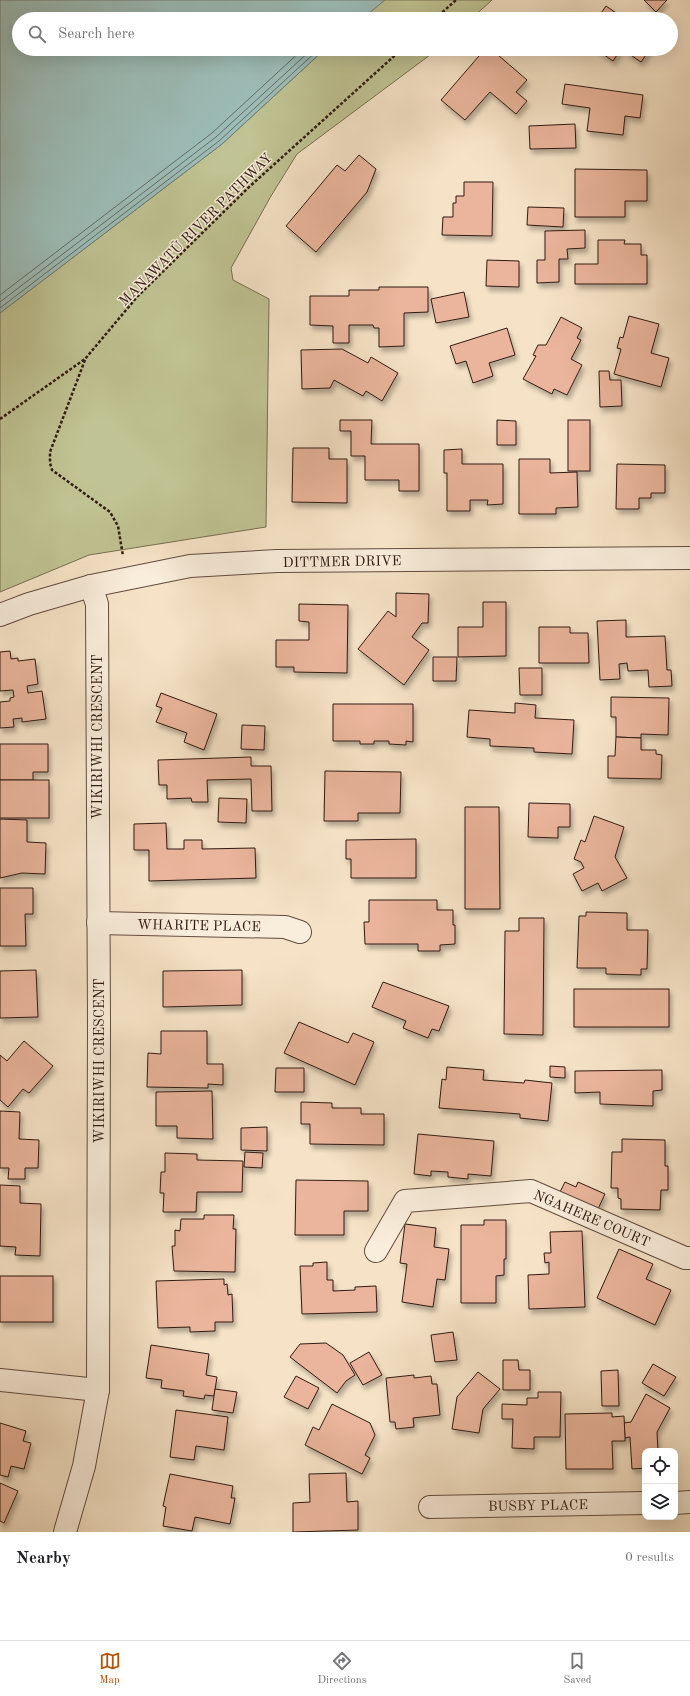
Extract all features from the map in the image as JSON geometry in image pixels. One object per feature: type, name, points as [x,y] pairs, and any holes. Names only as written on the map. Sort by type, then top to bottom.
[{"type":"street","name":"DITTMER DRIVE","points":[[0,615],[30,604],[92,586],[190,566],[277,561],[690,558]]},
{"type":"street","name":"WIKIRIWHI CRESCENT","points":[[65,1532],[84,1466],[98,1390],[96,604],[92,586]]},
{"type":"street","name":"WHARITE PLACE","points":[[98,923],[285,927],[300,932]]},
{"type":"street","name":"NGAHERE COURT","points":[[376,1251],[406,1201],[531,1191],[685,1258],[690,1258]]},
{"type":"street","points":[[0,1380],[98,1390]]},
{"type":"street","points":[[678,1503],[690,1502]]},
{"type":"street","name":"BUSBY PLACE","points":[[430,1507],[642,1503]]},
{"type":"path","points":[[443,12],[456,0]]},
{"type":"path","name":"MANAWATŪ RIVER PATHWAY","points":[[0,419],[85,359],[137,297],[248,188],[394,56]]},
{"type":"path","points":[[85,359],[50,452],[50,463],[52,470],[110,512],[118,526],[128,579]]},
{"type":"green space","points":[[384,0],[492,0],[479,12],[369,12]]},
{"type":"green space","points":[[317,56],[429,56],[297,154],[271,196],[231,268],[233,280],[269,299],[266,527],[89,555],[0,592],[0,313],[222,144]]},
{"type":"water","points":[[0,0],[385,0],[370,12],[12,12],[12,56],[317,56],[222,144],[0,313]]},
{"type":"building","points":[[644,0],[667,0],[656,12]]},
{"type":"building","points":[[606,6],[615,12],[602,12]]},
{"type":"building","points":[[479,56],[499,56],[527,80],[516,92],[527,101],[516,114],[490,92],[465,120],[441,100]]},
{"type":"building","points":[[606,56],[616,56],[613,61]]},
{"type":"building","points":[[632,56],[645,56],[641,62]]},
{"type":"building","points":[[565,84],[643,95],[640,118],[625,116],[623,135],[587,131],[590,108],[562,104]]},
{"type":"building","points":[[575,124],[576,148],[530,149],[529,126]]},
{"type":"building","points":[[359,155],[376,169],[367,192],[316,252],[286,226],[337,165],[345,171]]},
{"type":"building","points":[[575,169],[647,170],[647,201],[625,201],[625,217],[575,217]]},
{"type":"building","points":[[464,182],[493,182],[492,236],[442,235],[443,217],[453,217],[453,203],[456,203],[456,196],[464,196]]},
{"type":"building","points":[[528,207],[564,208],[563,227],[527,225]]},
{"type":"building","points":[[585,230],[585,248],[567,249],[568,259],[559,259],[559,282],[537,283],[537,260],[545,260],[545,231]]},
{"type":"building","points":[[598,240],[625,240],[624,244],[641,244],[641,255],[647,255],[647,284],[575,284],[575,264],[598,264]]},
{"type":"building","points":[[487,260],[519,261],[519,287],[486,286]]},
{"type":"building","points":[[379,287],[428,287],[428,312],[404,313],[404,346],[379,347],[379,328],[374,328],[373,325],[349,325],[349,343],[333,343],[333,326],[310,325],[310,296],[349,296],[349,290],[379,290]]},
{"type":"building","points":[[464,292],[469,317],[436,323],[431,299]]},
{"type":"building","points":[[629,316],[659,324],[651,353],[669,358],[661,387],[614,374],[621,349],[617,348],[620,337],[623,338]]},
{"type":"building","points":[[561,317],[582,328],[577,338],[581,340],[571,359],[582,365],[567,395],[554,389],[552,394],[523,379],[536,356],[533,355],[538,345],[546,345]]},
{"type":"building","points":[[507,328],[515,355],[489,363],[493,376],[473,383],[466,361],[456,364],[450,346]]},
{"type":"building","points":[[342,349],[368,363],[371,357],[398,373],[382,401],[366,391],[363,396],[334,380],[330,388],[302,389],[301,350]]},
{"type":"building","points":[[599,371],[609,371],[610,380],[621,380],[622,406],[600,407]]},
{"type":"building","points":[[340,420],[372,420],[371,444],[419,444],[419,491],[399,491],[399,480],[365,480],[365,456],[351,456],[351,431],[340,431]]},
{"type":"building","points":[[497,420],[516,421],[516,445],[497,445]]},
{"type":"building","points":[[568,420],[590,420],[590,471],[568,471]]},
{"type":"building","points":[[293,448],[329,448],[329,459],[347,459],[347,503],[292,502]]},
{"type":"building","points":[[462,449],[462,464],[503,464],[503,504],[487,505],[488,500],[470,500],[470,511],[447,511],[447,473],[444,473],[444,450]]},
{"type":"building","points":[[519,459],[550,459],[550,473],[577,472],[578,507],[556,508],[556,514],[519,514]]},
{"type":"building","points":[[617,464],[665,465],[665,493],[651,493],[651,498],[639,498],[639,509],[616,509]]},
{"type":"building","points":[[396,593],[429,594],[428,623],[422,623],[412,637],[429,650],[404,685],[358,649],[388,611],[396,617]]},
{"type":"building","points":[[483,602],[506,602],[506,656],[458,657],[458,627],[483,627]]},
{"type":"building","points":[[299,604],[348,605],[347,673],[294,672],[294,667],[276,667],[276,640],[309,640],[309,622],[299,621]]},
{"type":"building","points":[[626,620],[626,637],[665,636],[667,670],[671,670],[672,686],[649,687],[648,670],[628,671],[627,663],[619,664],[620,679],[600,680],[597,621]]},
{"type":"building","points":[[539,627],[570,627],[570,633],[588,633],[589,663],[539,663]]},
{"type":"building","points":[[10,651],[11,659],[18,658],[18,661],[35,659],[38,684],[27,686],[28,693],[42,691],[46,719],[22,722],[22,718],[13,719],[14,727],[0,728],[0,702],[10,701],[10,698],[14,697],[13,690],[0,691],[0,652]]},
{"type":"building","points":[[433,657],[457,657],[456,681],[433,681]]},
{"type":"building","points":[[519,668],[542,668],[542,695],[520,695]]},
{"type":"building","points":[[161,693],[217,714],[204,750],[184,742],[187,733],[156,722],[162,708],[156,706]]},
{"type":"building","points":[[611,697],[669,698],[668,735],[641,734],[641,738],[616,737],[616,717],[611,717]]},
{"type":"building","points":[[515,703],[536,705],[535,718],[574,720],[572,754],[534,752],[534,748],[490,746],[490,739],[467,737],[469,710],[515,713]]},
{"type":"building","points":[[333,704],[413,704],[413,742],[406,741],[406,745],[389,744],[389,741],[374,741],[374,744],[360,744],[360,741],[333,741]]},
{"type":"building","points":[[242,725],[265,726],[264,750],[241,749]]},
{"type":"building","points":[[616,737],[641,738],[641,750],[656,750],[656,754],[662,755],[661,779],[608,778],[608,756],[615,756]]},
{"type":"building","points":[[0,744],[48,744],[48,772],[33,772],[33,780],[0,780]]},
{"type":"building","points":[[251,757],[251,766],[271,766],[272,811],[252,811],[251,779],[207,780],[208,802],[192,802],[191,798],[167,799],[167,785],[159,785],[158,760]]},
{"type":"building","points":[[325,771],[401,772],[400,813],[358,813],[358,821],[324,821]]},
{"type":"building","points":[[0,780],[49,780],[49,818],[0,818]]},
{"type":"building","points":[[219,798],[247,799],[246,823],[218,822]]},
{"type":"building","points":[[529,803],[570,804],[570,827],[558,827],[558,838],[528,837]]},
{"type":"building","points":[[465,807],[499,807],[500,909],[465,909]]},
{"type":"building","points":[[594,816],[624,827],[615,857],[627,878],[602,891],[598,883],[582,891],[573,874],[584,868],[581,862],[574,859],[581,840],[585,842]]},
{"type":"building","points":[[0,819],[27,820],[27,842],[46,843],[45,874],[22,873],[0,878]]},
{"type":"building","points":[[166,823],[167,849],[184,849],[184,840],[202,840],[202,849],[255,848],[256,878],[149,881],[149,850],[134,850],[134,824]]},
{"type":"building","points":[[416,839],[416,878],[351,878],[351,859],[346,859],[346,840]]},
{"type":"building","points":[[0,888],[33,888],[33,914],[25,914],[26,946],[0,946]]},
{"type":"building","points":[[369,900],[437,900],[437,910],[453,910],[455,944],[440,945],[440,951],[418,951],[418,944],[365,944],[364,922],[369,922]]},
{"type":"building","points":[[586,912],[627,913],[627,930],[648,930],[647,969],[641,969],[641,975],[606,974],[606,968],[577,968],[579,916],[586,916]]},
{"type":"building","points":[[519,918],[544,918],[543,1035],[504,1034],[505,931],[519,931]]},
{"type":"building","points":[[36,970],[38,1017],[0,1018],[0,971]]},
{"type":"building","points":[[242,970],[242,1005],[163,1007],[163,971]]},
{"type":"building","points":[[383,982],[449,1006],[439,1031],[432,1029],[428,1038],[403,1028],[406,1021],[372,1007]]},
{"type":"building","points":[[574,989],[669,989],[669,1027],[574,1027]]},
{"type":"building","points":[[299,1022],[348,1043],[353,1033],[374,1042],[355,1085],[284,1053]]},
{"type":"building","points":[[161,1031],[207,1031],[207,1064],[223,1064],[223,1085],[208,1084],[208,1088],[147,1087],[148,1053],[161,1054]]},
{"type":"building","points":[[24,1041],[53,1066],[29,1093],[23,1089],[8,1107],[0,1100],[0,1055],[7,1061]]},
{"type":"building","points":[[550,1066],[565,1067],[565,1078],[550,1077]]},
{"type":"building","points":[[447,1067],[484,1070],[483,1080],[524,1083],[525,1080],[552,1083],[548,1121],[520,1118],[520,1114],[439,1108],[442,1079],[446,1080]]},
{"type":"building","points":[[276,1068],[304,1068],[304,1092],[275,1092]]},
{"type":"building","points":[[662,1070],[662,1090],[653,1091],[653,1106],[600,1104],[600,1092],[575,1093],[575,1071]]},
{"type":"building","points":[[212,1091],[213,1139],[177,1138],[177,1126],[156,1126],[156,1092]]},
{"type":"building","points":[[301,1102],[332,1103],[332,1108],[361,1108],[361,1114],[384,1114],[384,1145],[310,1144],[310,1124],[301,1124]]},
{"type":"building","points":[[0,1111],[20,1112],[19,1139],[39,1140],[38,1168],[25,1168],[25,1179],[8,1179],[9,1168],[0,1168]]},
{"type":"building","points":[[267,1127],[267,1151],[241,1150],[241,1128]]},
{"type":"building","points":[[418,1134],[494,1141],[491,1176],[468,1174],[468,1179],[448,1177],[448,1172],[431,1171],[431,1176],[414,1174]]},
{"type":"building","points":[[622,1139],[665,1140],[665,1166],[668,1166],[668,1190],[661,1190],[660,1210],[621,1209],[621,1199],[618,1198],[618,1188],[611,1188],[612,1152],[622,1152]]},
{"type":"building","points":[[245,1152],[263,1153],[262,1168],[244,1167]]},
{"type":"building","points":[[165,1153],[197,1154],[197,1160],[243,1161],[242,1192],[197,1192],[196,1212],[163,1212],[164,1193],[160,1193],[161,1172],[165,1172]]},
{"type":"building","points":[[296,1180],[368,1181],[368,1211],[344,1211],[344,1235],[295,1235]]},
{"type":"building","points":[[565,1182],[576,1187],[578,1182],[605,1194],[598,1209],[560,1192]]},
{"type":"building","points":[[0,1185],[20,1186],[20,1203],[41,1204],[40,1256],[15,1255],[16,1247],[0,1246]]},
{"type":"building","points":[[204,1215],[234,1215],[233,1229],[236,1229],[235,1272],[174,1271],[172,1246],[175,1246],[175,1230],[180,1231],[181,1219],[204,1219]]},
{"type":"building","points":[[484,1220],[506,1220],[506,1259],[504,1259],[504,1275],[496,1276],[496,1303],[461,1303],[461,1225],[484,1225]]},
{"type":"building","points":[[405,1224],[436,1228],[434,1247],[449,1249],[445,1280],[437,1279],[433,1307],[402,1302],[407,1264],[400,1263]]},
{"type":"building","points":[[582,1231],[585,1307],[529,1309],[528,1275],[549,1274],[549,1262],[545,1263],[544,1253],[551,1253],[550,1232]]},
{"type":"building","points":[[619,1249],[653,1264],[646,1279],[671,1290],[655,1325],[597,1298]]},
{"type":"building","points":[[327,1262],[327,1280],[333,1280],[333,1291],[355,1290],[355,1287],[376,1286],[377,1312],[302,1314],[300,1266],[313,1266],[313,1263]]},
{"type":"building","points":[[0,1276],[53,1276],[53,1322],[0,1322]]},
{"type":"building","points":[[224,1279],[224,1285],[227,1284],[228,1295],[232,1294],[233,1322],[215,1322],[215,1331],[190,1332],[190,1327],[158,1328],[156,1281]]},
{"type":"building","points":[[453,1332],[457,1360],[435,1362],[431,1335]]},
{"type":"building","points":[[326,1343],[343,1355],[355,1375],[346,1381],[337,1393],[290,1357],[300,1344]]},
{"type":"building","points":[[151,1345],[209,1354],[206,1375],[217,1377],[214,1396],[205,1395],[204,1399],[183,1396],[184,1391],[161,1388],[162,1380],[146,1378]]},
{"type":"building","points":[[369,1352],[382,1375],[363,1385],[350,1363]]},
{"type":"building","points":[[503,1360],[518,1360],[519,1370],[530,1370],[530,1390],[503,1390]]},
{"type":"building","points":[[653,1364],[676,1377],[664,1396],[642,1383]]},
{"type":"building","points":[[618,1370],[619,1406],[602,1406],[601,1371]]},
{"type":"building","points":[[478,1372],[500,1389],[483,1409],[479,1433],[452,1429],[457,1397]]},
{"type":"building","points":[[414,1375],[414,1378],[431,1376],[432,1384],[437,1384],[440,1415],[413,1418],[414,1427],[396,1429],[395,1422],[390,1422],[386,1378]]},
{"type":"building","points":[[296,1376],[319,1388],[308,1409],[284,1397]]},
{"type":"building","points":[[215,1389],[237,1392],[233,1413],[212,1410]]},
{"type":"building","points":[[538,1392],[561,1392],[560,1437],[534,1437],[534,1449],[512,1448],[513,1419],[502,1419],[502,1404],[527,1405],[527,1398],[538,1398]]},
{"type":"building","points":[[646,1394],[670,1408],[657,1432],[658,1448],[642,1448],[642,1468],[632,1469],[630,1437],[625,1438],[624,1423],[631,1422]]},
{"type":"building","points":[[332,1404],[370,1423],[375,1435],[365,1455],[370,1458],[362,1474],[305,1445],[313,1427],[319,1430]]},
{"type":"building","points":[[176,1410],[228,1417],[224,1450],[196,1446],[194,1460],[170,1457]]},
{"type":"building","points":[[612,1413],[612,1417],[624,1416],[625,1438],[625,1441],[612,1441],[613,1469],[566,1469],[565,1414]]},
{"type":"building","points":[[0,1423],[26,1431],[23,1441],[31,1443],[24,1469],[11,1466],[8,1477],[0,1475]]},
{"type":"building","points":[[346,1473],[347,1502],[358,1501],[358,1530],[293,1532],[293,1503],[310,1502],[309,1474]]},
{"type":"building","points":[[170,1474],[233,1486],[231,1498],[235,1498],[230,1524],[195,1517],[192,1531],[163,1526],[166,1507],[163,1506]]},
{"type":"building","points":[[0,1483],[18,1491],[4,1523],[0,1521]]}]
